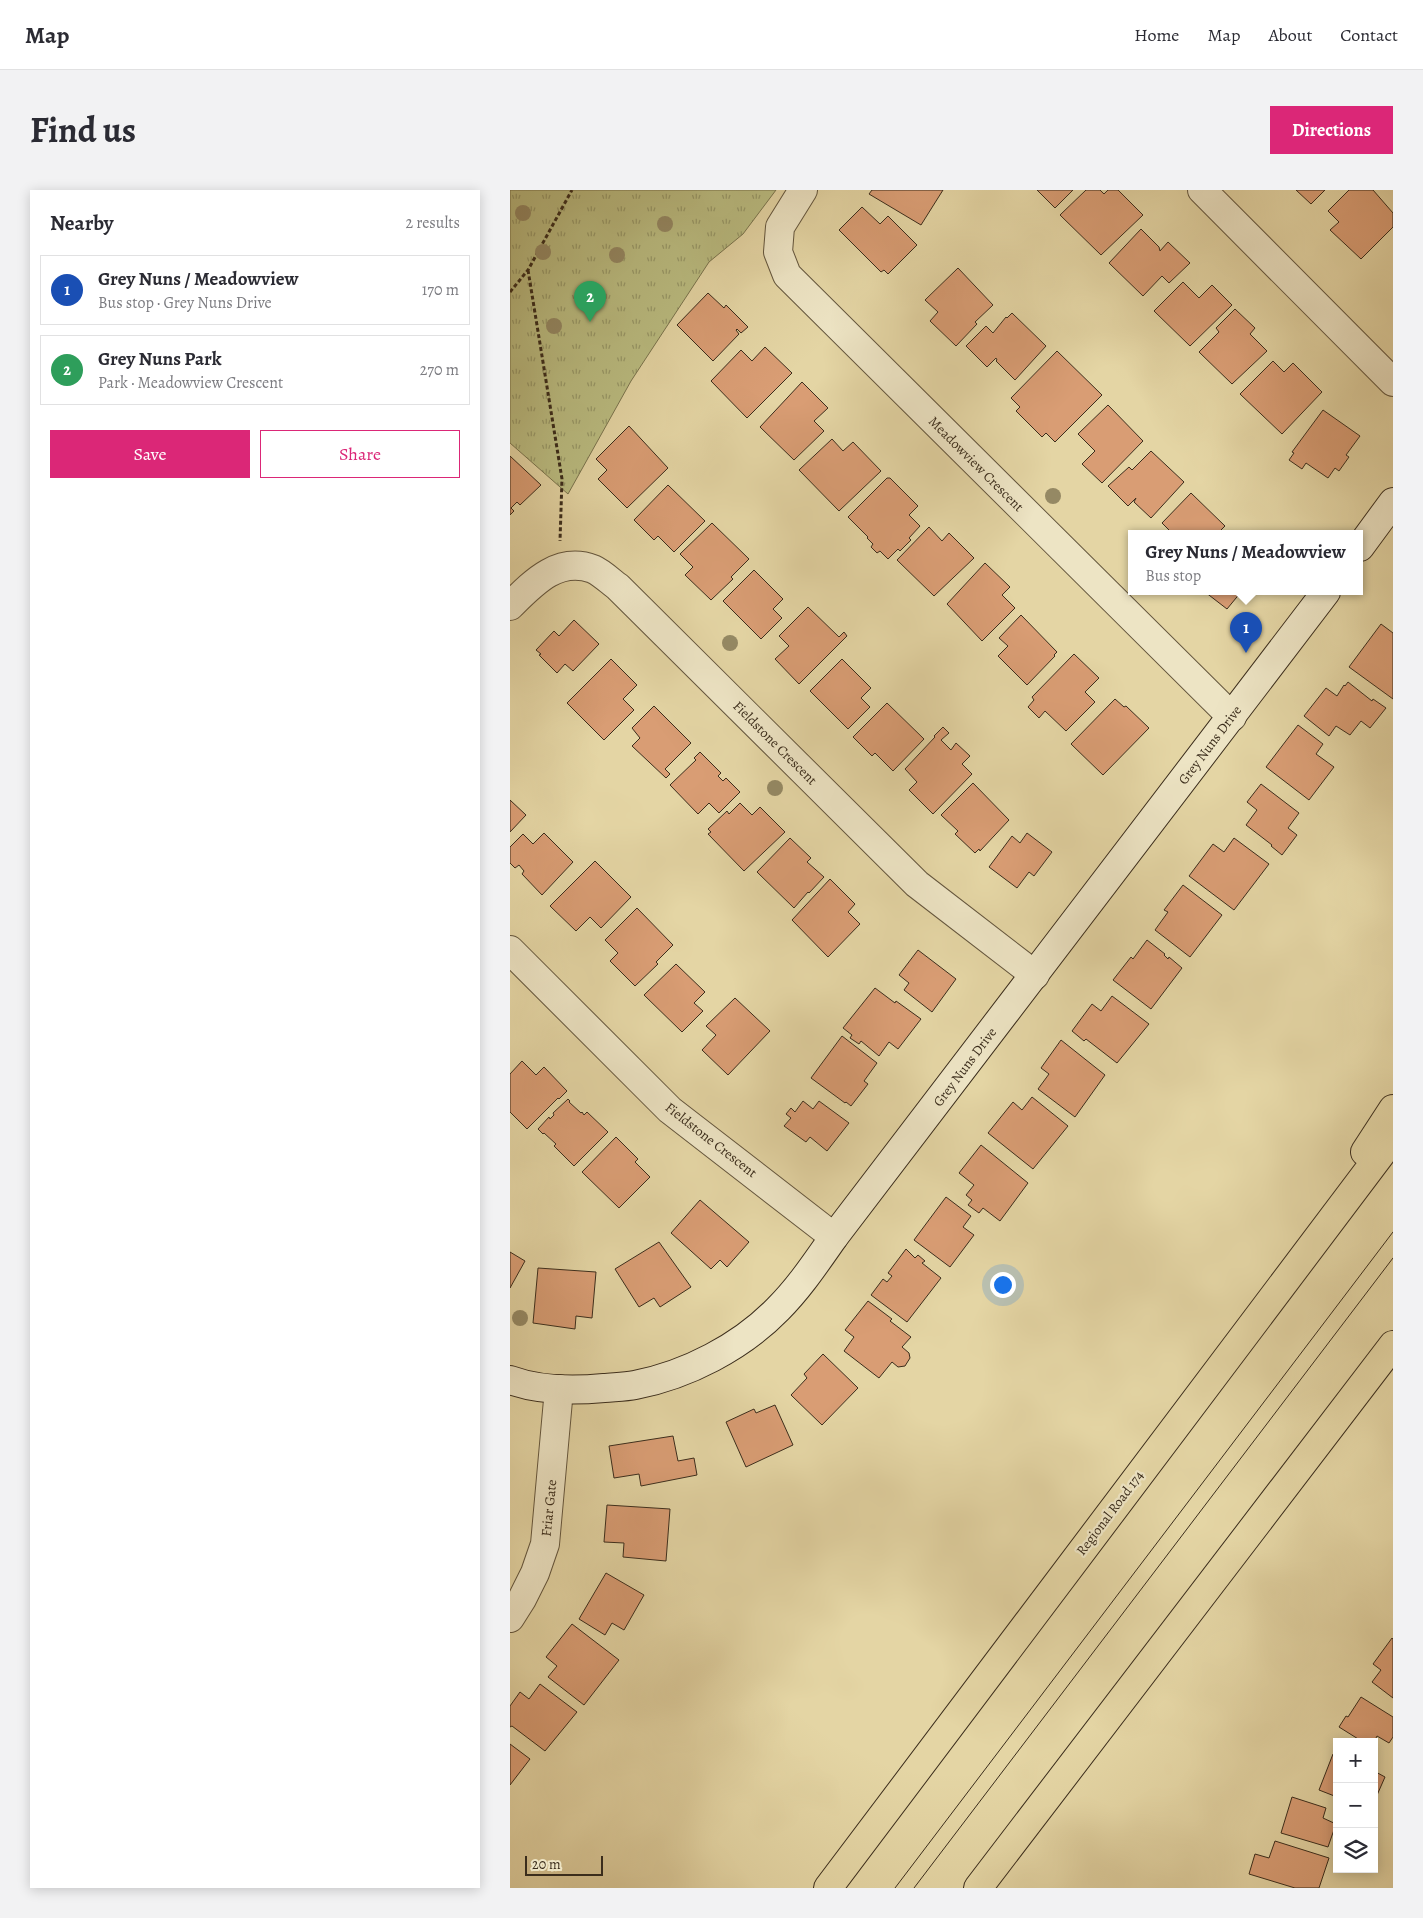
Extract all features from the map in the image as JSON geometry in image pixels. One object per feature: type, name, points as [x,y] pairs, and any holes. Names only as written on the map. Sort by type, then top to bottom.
[{"type":"highway","points":[[1251,1327],[1319,1219],[1393,1109]]},
{"type":"highway","name":"Regional Road 174","points":[[828,1888],[1393,1138]]},
{"type":"highway","points":[[978,1888],[1393,1346]]},
{"type":"street","name":"Meadowview Crescent","points":[[803,190],[780,227],[778,252],[787,275],[1232,716]]},
{"type":"street","points":[[1202,190],[1393,382]]},
{"type":"street","points":[[1363,542],[1393,502]]},
{"type":"street","name":"Fieldstone Crescent","points":[[510,606],[540,576],[561,566],[578,565],[595,570],[618,587],[917,884],[1035,975]]},
{"type":"street","name":"Grey Nuns Drive","points":[[510,1380],[521,1384],[574,1390],[635,1385],[667,1376],[722,1352],[746,1336],[778,1309],[807,1275],[1324,595]]},
{"type":"street","name":"Fieldstone Crescent","points":[[510,950],[670,1110],[834,1237]]},
{"type":"street","name":"Friar Gate","points":[[510,1618],[535,1573],[545,1544],[559,1389]]},
{"type":"path","points":[[510,292],[528,270],[572,190]]},
{"type":"path","points":[[528,270],[562,480],[559,549],[561,566]]},
{"type":"green space","points":[[510,190],[776,190],[743,234],[709,262],[631,381],[568,494],[510,443]]},
{"type":"building","points":[[872,190],[943,190],[921,225],[869,194]]},
{"type":"building","points":[[1037,190],[1073,190],[1055,208]]},
{"type":"building","points":[[1086,190],[1100,190],[1104,194],[1108,190],[1118,190],[1143,215],[1101,255],[1060,215]]},
{"type":"building","points":[[1296,190],[1325,190],[1311,204]]},
{"type":"building","points":[[1349,190],[1373,190],[1393,213],[1393,227],[1361,259],[1330,230],[1339,222],[1328,211]]},
{"type":"building","points":[[862,207],[880,224],[888,216],[917,245],[888,274],[884,270],[881,272],[839,230]]},
{"type":"building","points":[[1141,229],[1159,247],[1160,251],[1168,242],[1190,263],[1169,283],[1162,276],[1143,296],[1109,263]]},
{"type":"building","points":[[958,268],[993,305],[975,322],[977,324],[956,346],[930,321],[938,312],[925,300]]},
{"type":"building","points":[[1183,282],[1199,298],[1212,285],[1232,305],[1190,346],[1154,311]]},
{"type":"building","points":[[708,293],[724,308],[726,305],[748,327],[741,333],[737,329],[739,334],[713,361],[677,325]]},
{"type":"building","points":[[1235,309],[1255,328],[1250,334],[1267,351],[1232,384],[1199,352],[1219,332],[1216,328]]},
{"type":"building","points":[[1012,313],[1046,346],[1015,380],[996,361],[996,358],[987,367],[966,346],[986,326],[993,333],[1006,317]]},
{"type":"building","points":[[765,347],[792,373],[747,418],[711,381],[741,350],[752,361]]},
{"type":"building","points":[[1057,351],[1102,395],[1055,442],[1046,433],[1042,437],[1016,411],[1020,407],[1011,398]]},
{"type":"building","points":[[1273,361],[1284,372],[1293,363],[1322,392],[1282,434],[1240,394]]},
{"type":"building","points":[[802,382],[828,408],[814,421],[824,431],[794,460],[760,427]]},
{"type":"building","points":[[1108,405],[1143,441],[1102,483],[1082,464],[1095,451],[1078,434]]},
{"type":"building","points":[[1323,410],[1360,436],[1346,455],[1349,457],[1339,471],[1335,468],[1328,478],[1306,463],[1302,469],[1289,460],[1294,453],[1292,452]]},
{"type":"building","points":[[629,426],[668,468],[627,508],[598,479],[607,470],[596,459]]},
{"type":"building","points":[[832,439],[843,451],[853,442],[881,471],[839,511],[799,470]]},
{"type":"building","points":[[1151,451],[1184,482],[1151,518],[1134,502],[1136,498],[1128,506],[1108,486],[1129,467],[1132,470]]},
{"type":"building","points":[[510,456],[541,485],[520,505],[517,502],[511,508],[514,511],[510,515]]},
{"type":"building","points":[[887,478],[890,478],[918,506],[909,515],[920,526],[909,538],[911,540],[888,559],[880,551],[877,553],[871,547],[873,544],[868,537],[848,517]]},
{"type":"building","points":[[668,485],[705,521],[674,552],[658,536],[654,540],[634,520]]},
{"type":"building","points":[[1191,493],[1225,526],[1221,530],[1169,530],[1162,523]]},
{"type":"building","points":[[712,523],[749,559],[731,577],[733,579],[711,600],[685,575],[693,567],[680,554]]},
{"type":"building","points":[[929,527],[942,541],[949,533],[974,558],[934,596],[897,560]]},
{"type":"building","points":[[985,563],[1010,587],[1002,595],[1015,608],[982,641],[947,604]]},
{"type":"building","points":[[754,570],[783,599],[773,609],[782,618],[761,639],[723,601]]},
{"type":"building","points":[[1209,595],[1239,595],[1227,609]]},
{"type":"building","points":[[808,607],[839,637],[844,632],[847,636],[799,684],[775,659],[789,646],[779,636]]},
{"type":"building","points":[[1021,615],[1057,652],[1027,685],[998,656],[1008,646],[999,638]]},
{"type":"building","points":[[574,620],[599,644],[573,671],[565,664],[557,673],[536,650],[554,631],[559,636]]},
{"type":"building","points":[[1381,624],[1393,633],[1393,699],[1349,667]]},
{"type":"building","points":[[1074,654],[1099,678],[1085,692],[1095,702],[1066,731],[1045,711],[1039,718],[1028,707],[1034,700],[1032,697]]},
{"type":"building","points":[[611,659],[637,685],[623,699],[634,710],[604,740],[567,703]]},
{"type":"building","points":[[842,659],[871,688],[861,698],[870,707],[848,729],[810,691]]},
{"type":"building","points":[[1348,682],[1372,701],[1373,699],[1386,708],[1370,728],[1361,721],[1350,735],[1336,726],[1329,736],[1304,716],[1326,688],[1337,696]]},
{"type":"building","points":[[1115,699],[1124,707],[1126,706],[1149,728],[1103,775],[1071,744]]},
{"type":"building","points":[[887,703],[924,739],[893,771],[875,753],[872,756],[853,737]]},
{"type":"building","points":[[654,706],[691,743],[665,769],[670,774],[666,778],[632,746],[640,738],[632,728]]},
{"type":"building","points":[[1298,725],[1323,744],[1316,754],[1334,767],[1309,800],[1266,767]]},
{"type":"building","points":[[943,727],[949,733],[941,740],[951,750],[956,743],[970,756],[962,764],[972,774],[933,814],[909,790],[917,782],[905,769]]},
{"type":"building","points":[[700,752],[721,773],[718,776],[723,781],[726,778],[740,792],[719,813],[709,803],[698,814],[670,785],[696,760],[694,758]]},
{"type":"building","points":[[973,783],[1009,820],[980,851],[979,849],[975,853],[955,834],[958,831],[941,815]]},
{"type":"building","points":[[1261,784],[1299,813],[1288,828],[1297,835],[1282,855],[1246,825],[1257,810],[1247,802]]},
{"type":"building","points":[[510,800],[526,815],[510,832]]},
{"type":"building","points":[[740,803],[752,815],[760,807],[785,832],[744,871],[708,834],[711,832],[708,829],[727,811],[729,814]]},
{"type":"building","points":[[544,833],[573,862],[542,895],[522,874],[524,871],[519,865],[515,868],[510,863],[510,847],[523,834],[533,844]]},
{"type":"building","points":[[1027,833],[1052,852],[1034,876],[1029,872],[1017,888],[989,867],[1012,836],[1020,843]]},
{"type":"building","points":[[790,838],[811,858],[807,862],[824,877],[794,908],[757,872]]},
{"type":"building","points":[[1234,838],[1269,864],[1234,910],[1189,876],[1213,844],[1224,852]]},
{"type":"building","points":[[595,861],[631,897],[601,928],[590,917],[576,931],[550,906]]},
{"type":"building","points":[[830,879],[855,904],[848,912],[860,924],[828,957],[792,920]]},
{"type":"building","points":[[1183,885],[1222,915],[1190,957],[1155,930],[1168,912],[1164,910]]},
{"type":"building","points":[[637,908],[673,945],[656,962],[658,964],[635,986],[610,961],[618,953],[605,940]]},
{"type":"building","points":[[1147,940],[1165,954],[1168,959],[1169,957],[1182,968],[1151,1009],[1113,980],[1131,957],[1133,959]]},
{"type":"building","points":[[918,950],[956,979],[932,1012],[904,990],[909,983],[899,975]]},
{"type":"building","points":[[676,964],[705,992],[694,1003],[703,1011],[682,1032],[644,995]]},
{"type":"building","points":[[875,988],[921,1019],[898,1049],[889,1042],[879,1056],[861,1041],[859,1044],[850,1038],[852,1035],[843,1028]]},
{"type":"building","points":[[1112,996],[1149,1024],[1117,1063],[1086,1039],[1084,1041],[1072,1031],[1092,1004],[1101,1011]]},
{"type":"building","points":[[735,998],[770,1031],[728,1075],[702,1050],[716,1035],[706,1026]]},
{"type":"building","points":[[842,1036],[877,1063],[864,1081],[868,1084],[851,1106],[811,1078]]},
{"type":"building","points":[[1061,1040],[1105,1075],[1075,1117],[1038,1089],[1049,1074],[1041,1068]]},
{"type":"building","points":[[522,1061],[536,1075],[544,1067],[567,1091],[527,1129],[510,1112],[510,1074]]},
{"type":"building","points":[[1032,1097],[1068,1126],[1033,1169],[988,1133],[1013,1102],[1022,1110]]},
{"type":"building","points":[[568,1099],[581,1113],[584,1115],[587,1112],[608,1132],[574,1166],[554,1146],[556,1144],[538,1129]]},
{"type":"building","points":[[803,1101],[813,1109],[819,1101],[849,1123],[827,1151],[810,1137],[806,1142],[784,1126],[791,1118],[786,1114],[791,1108],[795,1112]]},
{"type":"building","points":[[616,1137],[638,1159],[635,1162],[650,1177],[619,1208],[582,1172]]},
{"type":"building","points":[[981,1145],[1028,1183],[1000,1221],[983,1208],[979,1213],[968,1205],[972,1200],[966,1195],[974,1185],[959,1173]]},
{"type":"building","points":[[946,1197],[971,1216],[963,1227],[974,1235],[950,1267],[914,1240]]},
{"type":"building","points":[[700,1200],[749,1242],[727,1267],[720,1260],[711,1269],[671,1233]]},
{"type":"building","points":[[659,1242],[691,1287],[660,1307],[654,1298],[639,1307],[615,1269]]},
{"type":"building","points":[[906,1249],[915,1258],[918,1255],[925,1261],[922,1263],[941,1278],[907,1322],[871,1295],[883,1279],[887,1282],[892,1276],[888,1273]]},
{"type":"building","points":[[510,1252],[525,1261],[510,1288]]},
{"type":"building","points":[[538,1268],[596,1272],[592,1318],[576,1316],[575,1329],[533,1323]]},
{"type":"building","points":[[868,1301],[892,1319],[890,1321],[911,1337],[902,1347],[909,1353],[910,1358],[905,1366],[898,1367],[892,1362],[879,1378],[844,1351],[854,1337],[845,1330]]},
{"type":"building","points":[[823,1354],[858,1388],[822,1425],[791,1395],[807,1378],[804,1374]]},
{"type":"building","points":[[775,1405],[793,1445],[746,1467],[726,1422],[754,1409],[756,1413]]},
{"type":"building","points":[[673,1436],[678,1461],[694,1458],[697,1475],[641,1486],[639,1474],[614,1478],[609,1446]]},
{"type":"building","points":[[607,1505],[670,1509],[666,1561],[623,1557],[624,1543],[604,1542]]},
{"type":"building","points":[[606,1573],[644,1595],[624,1630],[612,1623],[605,1635],[579,1619]]},
{"type":"building","points":[[572,1624],[619,1660],[584,1705],[548,1677],[557,1666],[546,1657]]},
{"type":"building","points":[[1392,1638],[1393,1698],[1372,1682],[1381,1670],[1373,1664]]},
{"type":"building","points":[[540,1684],[577,1712],[545,1751],[512,1726],[510,1727],[510,1706],[520,1692],[529,1699]]},
{"type":"building","points":[[1361,1697],[1393,1717],[1393,1737],[1389,1743],[1377,1736],[1376,1738],[1357,1738],[1339,1727],[1346,1716],[1348,1717]]},
{"type":"building","points":[[510,1744],[530,1759],[510,1785]]},
{"type":"building","points":[[1333,1754],[1333,1795],[1319,1790]]},
{"type":"building","points":[[1378,1773],[1385,1777],[1378,1793]]},
{"type":"building","points":[[1292,1797],[1326,1808],[1323,1818],[1333,1823],[1333,1833],[1328,1847],[1281,1833]]},
{"type":"building","points":[[1275,1841],[1329,1858],[1319,1888],[1295,1888],[1249,1874],[1255,1854],[1269,1858]]},
{"type":"tram line","points":[[895,1888],[1393,1232]]},
{"type":"tram line","points":[[914,1888],[1393,1258]]},
{"type":"place","name":"Grey Nuns Park","points":[[590,322]]},
{"type":"place","name":"Grey Nuns / Meadowview","points":[[1246,653]]}]
